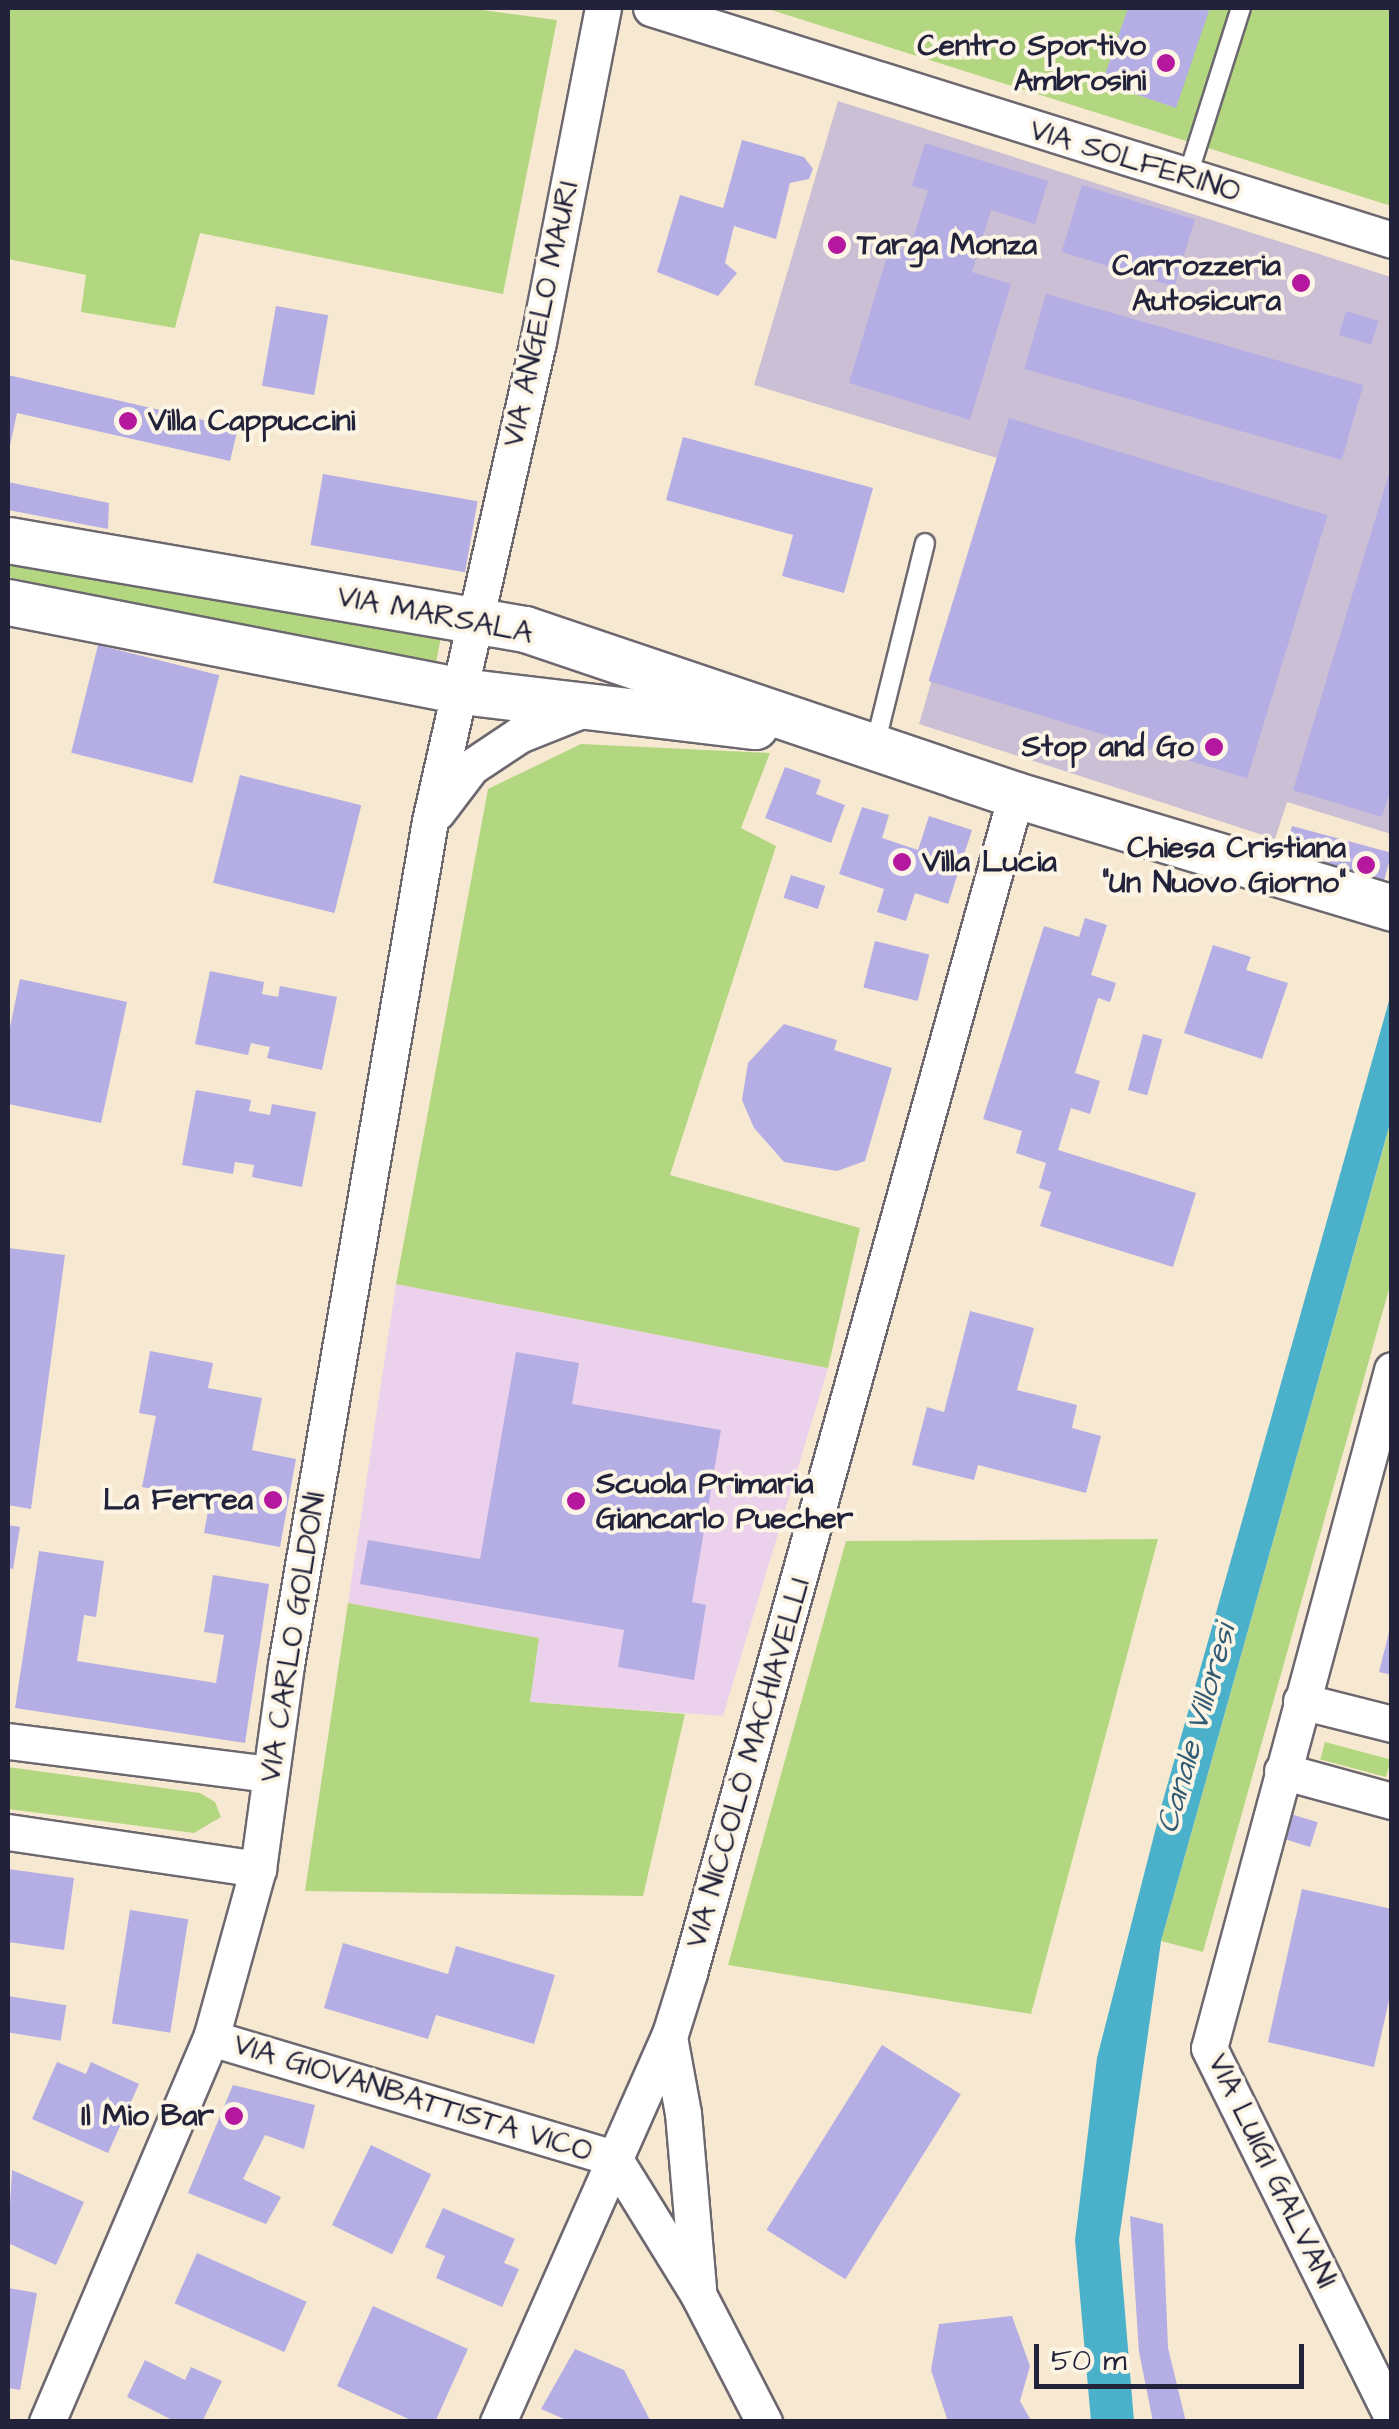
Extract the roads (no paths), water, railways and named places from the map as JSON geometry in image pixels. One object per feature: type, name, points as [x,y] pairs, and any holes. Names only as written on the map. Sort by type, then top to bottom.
[{"type":"street","name":"VIA ANGELO MAURI","points":[[476,620],[602,8]]},
{"type":"street","name":"VIA SOLFERINO","points":[[651,8],[1392,240]]},
{"type":"street","name":"VIA MARSALA","points":[[8,540],[525,628],[1016,795],[1392,908]]},
{"type":"street","name":"VIA MARSALA","points":[[8,602],[461,691],[863,742]]},
{"type":"street","name":"VIA CARLO GOLDONI","points":[[47,2422],[211,2038],[258,1869],[270,1774],[430,821],[476,620]]},
{"type":"street","name":"VIA CARLO GOLDONI","points":[[430,821],[470,767],[519,734],[595,706]]},
{"type":"street","name":"VIA NICCOLÒ MACHIAVELLI","points":[[498,2422],[669,2036],[1016,795]]},
{"type":"street","name":"VIA LUIGI GALVANI","points":[[1392,1370],[1209,2048],[1392,2416]]},
{"type":"street","points":[[1301,1701],[1392,1724]]},
{"type":"street","points":[[8,1741],[270,1774]]},
{"type":"street","points":[[1285,1757],[1392,1802]]},
{"type":"street","points":[[8,1832],[258,1869]]},
{"type":"street","points":[[669,2036],[683,2113],[698,2294]]},
{"type":"street","name":"VIA GIOVANBATTISTA VICO","points":[[211,2038],[614,2158]]},
{"type":"street","points":[[614,2158],[698,2294],[764,2422]]},
{"type":"lane","points":[[1187,178],[1241,8]]},
{"type":"lane","points":[[863,742],[925,543]]},
{"type":"water","name":"Canale Villoresi","points":[[1391,994],[1391,1120],[1161,1941],[1119,2240],[1134,2421],[1091,2421],[1075,2240],[1097,2058],[1162,1804]]},
{"type":"place","name":"Centro Sportivo Ambrosini","points":[[1166,63]]},
{"type":"place","name":"Targa Monza","points":[[837,245]]},
{"type":"place","name":"Carrozzeria Autosicura","points":[[1301,283]]},
{"type":"place","name":"Villa Cappuccini","points":[[128,421]]},
{"type":"place","name":"Stop and Go","points":[[1214,747]]},
{"type":"place","name":"Villa Lucia","points":[[902,862]]},
{"type":"place","name":"Chiesa Cristiana \"Un Nuovo Giorno\"","points":[[1366,865]]},
{"type":"place","name":"La Ferrea","points":[[273,1500]]},
{"type":"place","name":"Scuola Primaria Giancarlo Puecher","points":[[576,1501]]},
{"type":"place","name":"Il Mio Bar","points":[[234,2116]]}]
